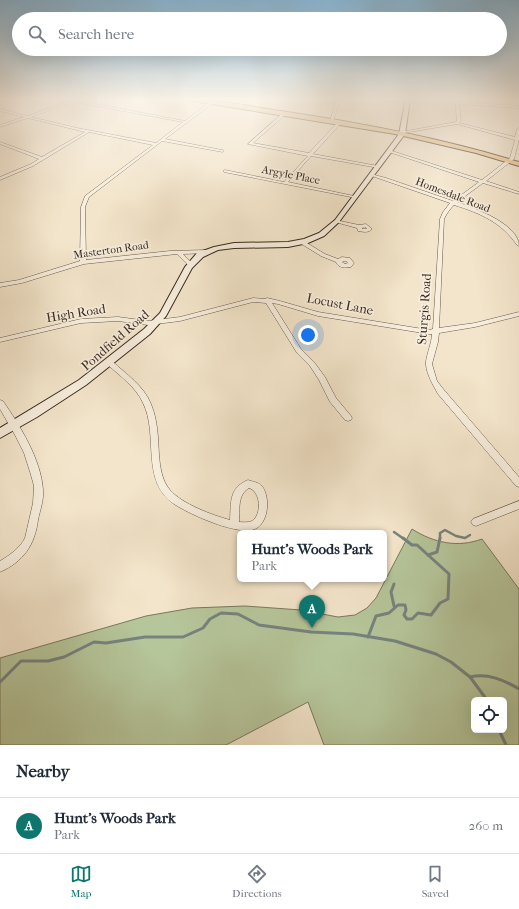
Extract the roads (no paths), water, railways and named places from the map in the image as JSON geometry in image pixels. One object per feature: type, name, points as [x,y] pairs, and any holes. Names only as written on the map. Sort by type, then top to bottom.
[{"type":"main road","points":[[410,134],[519,164]]},
{"type":"street","points":[[0,178],[28,167],[86,134]]},
{"type":"street","points":[[99,134],[156,144]]},
{"type":"street","points":[[83,262],[83,207],[87,196],[170,134]]},
{"type":"street","points":[[262,134],[250,144],[309,156],[378,167]]},
{"type":"street","points":[[285,183],[329,134]]},
{"type":"street","name":"Pondfield Road","points":[[0,433],[68,394],[110,363],[157,322],[190,264],[198,256],[218,247],[270,247],[289,245],[302,242],[325,232],[337,221],[402,134]]},
{"type":"street","points":[[497,134],[517,139]]},
{"type":"street","points":[[510,161],[518,134]]},
{"type":"street","points":[[162,140],[222,151]]},
{"type":"street","points":[[0,143],[43,159]]},
{"type":"street","points":[[390,151],[519,193]]},
{"type":"street","name":"Sturgis Road","points":[[510,161],[454,203],[445,212],[442,219],[436,332],[429,364],[434,381],[451,405],[519,483]]},
{"type":"street","name":"Argyle Place","points":[[225,171],[354,197]]},
{"type":"street","name":"Homesdale Road","points":[[371,175],[454,203],[495,221],[510,232],[519,244]]},
{"type":"street","points":[[337,221],[359,227]]},
{"type":"street","points":[[302,242],[339,261]]},
{"type":"street","name":"Masterton Road","points":[[0,285],[20,282],[83,262],[206,252]]},
{"type":"street","points":[[179,253],[190,264]]},
{"type":"street","name":"Locust Lane","points":[[157,322],[192,317],[253,300],[267,300],[318,314],[436,332],[476,325],[519,314]]},
{"type":"street","points":[[267,300],[299,351],[312,364],[333,400],[348,418]]},
{"type":"street","name":"High Road","points":[[0,340],[81,321],[118,319],[148,323],[157,322]]},
{"type":"street","points":[[110,363],[141,392],[148,404],[154,426],[157,472],[164,488],[178,501],[204,516],[234,525],[251,526],[260,518],[261,491],[255,485],[248,484],[244,486],[236,495],[234,525]]},
{"type":"street","points":[[0,403],[27,452],[38,487],[38,499],[32,534],[26,546],[16,557],[0,567]]},
{"type":"street","points":[[476,522],[519,506]]},
{"type":"waterway","points":[[440,538],[440,533],[445,530],[456,536],[465,538],[470,535]]},
{"type":"waterway","points":[[394,532],[404,539]]},
{"type":"waterway","points":[[403,538],[412,545],[417,545],[428,555]]},
{"type":"waterway","points":[[428,555],[437,552],[440,538]]},
{"type":"waterway","points":[[368,637],[376,616],[389,613],[398,605],[405,605],[406,610],[404,615],[407,619],[412,619],[418,613],[431,615],[440,603],[448,599],[449,574],[428,555]]},
{"type":"waterway","points":[[394,584],[391,592],[394,606]]},
{"type":"waterway","points":[[0,682],[21,661],[48,661],[64,657],[94,642],[106,643],[145,637],[183,637],[203,628],[210,619],[221,613],[238,614],[259,625],[311,632],[353,634],[368,637]]},
{"type":"waterway","points":[[368,637],[395,641],[436,654],[451,662],[470,677]]},
{"type":"waterway","points":[[470,677],[483,676],[496,678],[519,689]]},
{"type":"waterway","points":[[470,677],[485,697]]},
{"type":"waterway","points":[[500,733],[506,745]]},
{"type":"place","name":"Hunt's Woods Park","points":[[312,628]]}]
